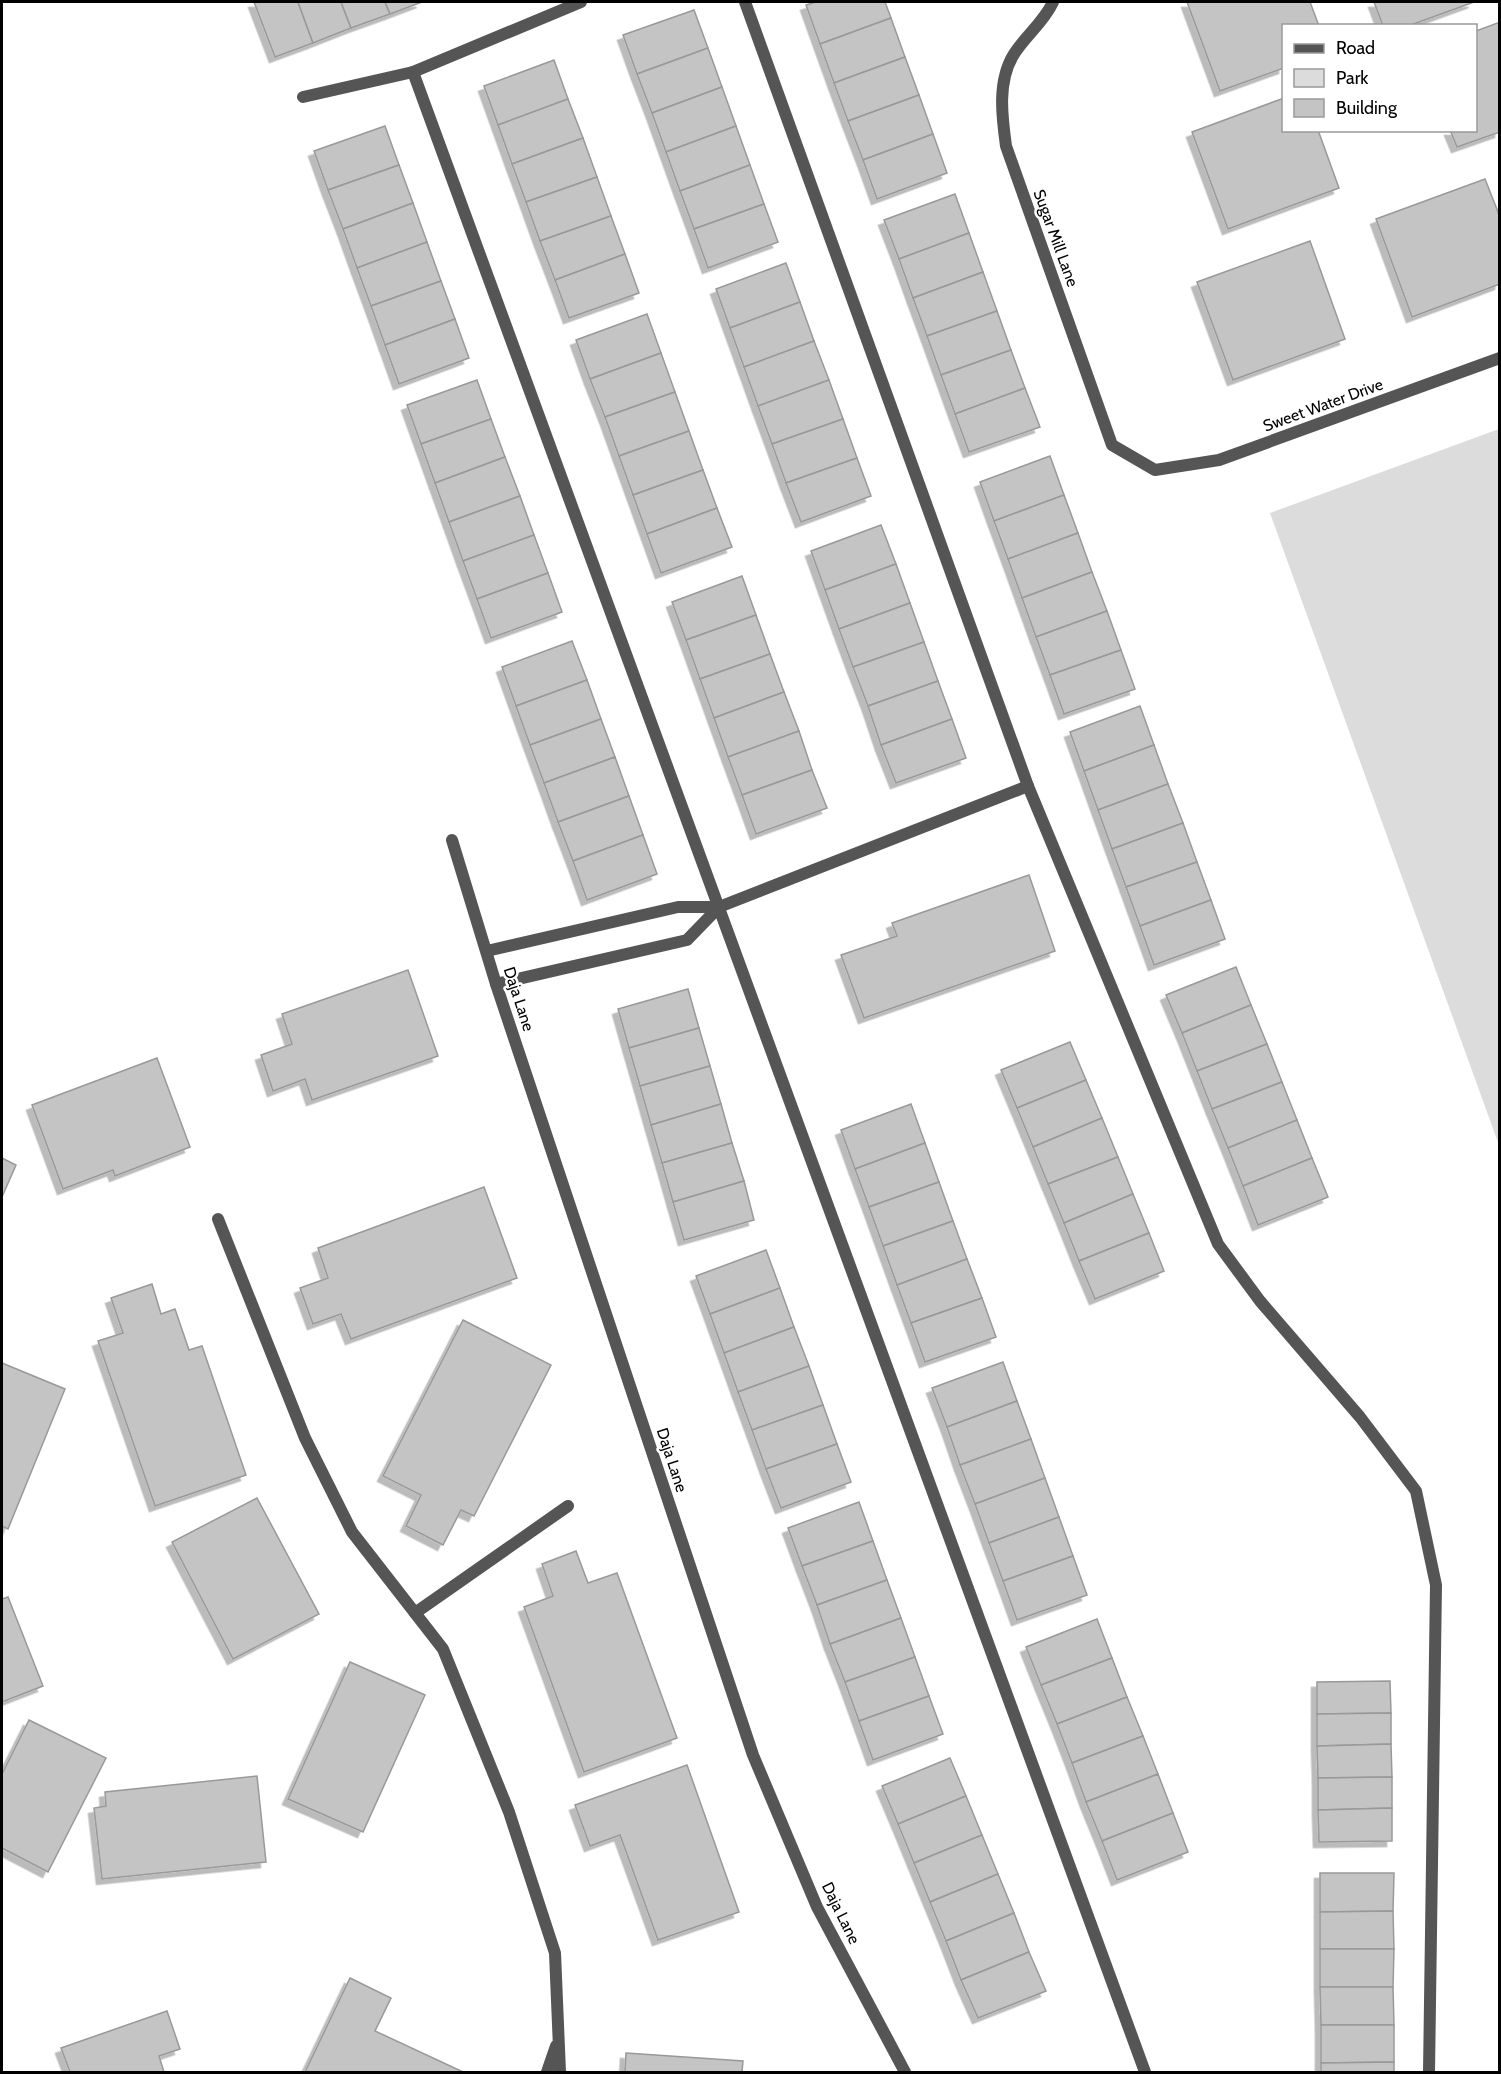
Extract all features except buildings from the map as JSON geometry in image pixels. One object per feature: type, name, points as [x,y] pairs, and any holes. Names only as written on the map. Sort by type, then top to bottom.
[{"type":"street","points":[[303,97],[413,72],[581,2]]},
{"type":"street","points":[[745,2],[1028,786],[1218,1244],[1260,1301],[1360,1417],[1416,1491],[1436,1585],[1429,2073]]},
{"type":"street","name":"Sugar Mill Lane","points":[[1053,2],[1047,15],[1013,55],[1001,103],[1006,146],[1112,445],[1155,470]]},
{"type":"street","points":[[413,72],[1145,2073]]},
{"type":"street","name":"Sweet Water Drive","points":[[1155,470],[1219,460],[1500,358]]},
{"type":"street","points":[[487,951],[678,907],[719,907],[1028,786]]},
{"type":"street","name":"Daja Lane","points":[[452,840],[496,984],[753,1755],[817,1906],[905,2073]]},
{"type":"street","points":[[496,984],[687,940],[719,907]]},
{"type":"street","points":[[218,1219],[305,1438],[352,1532],[443,1649],[509,1812],[555,1953],[561,2073]]},
{"type":"street","points":[[415,1613],[568,1506]]},
{"type":"street","points":[[547,2073],[559,2036]]},
{"type":"green space","points":[[1500,429],[1499,1145],[1270,513]]}]
